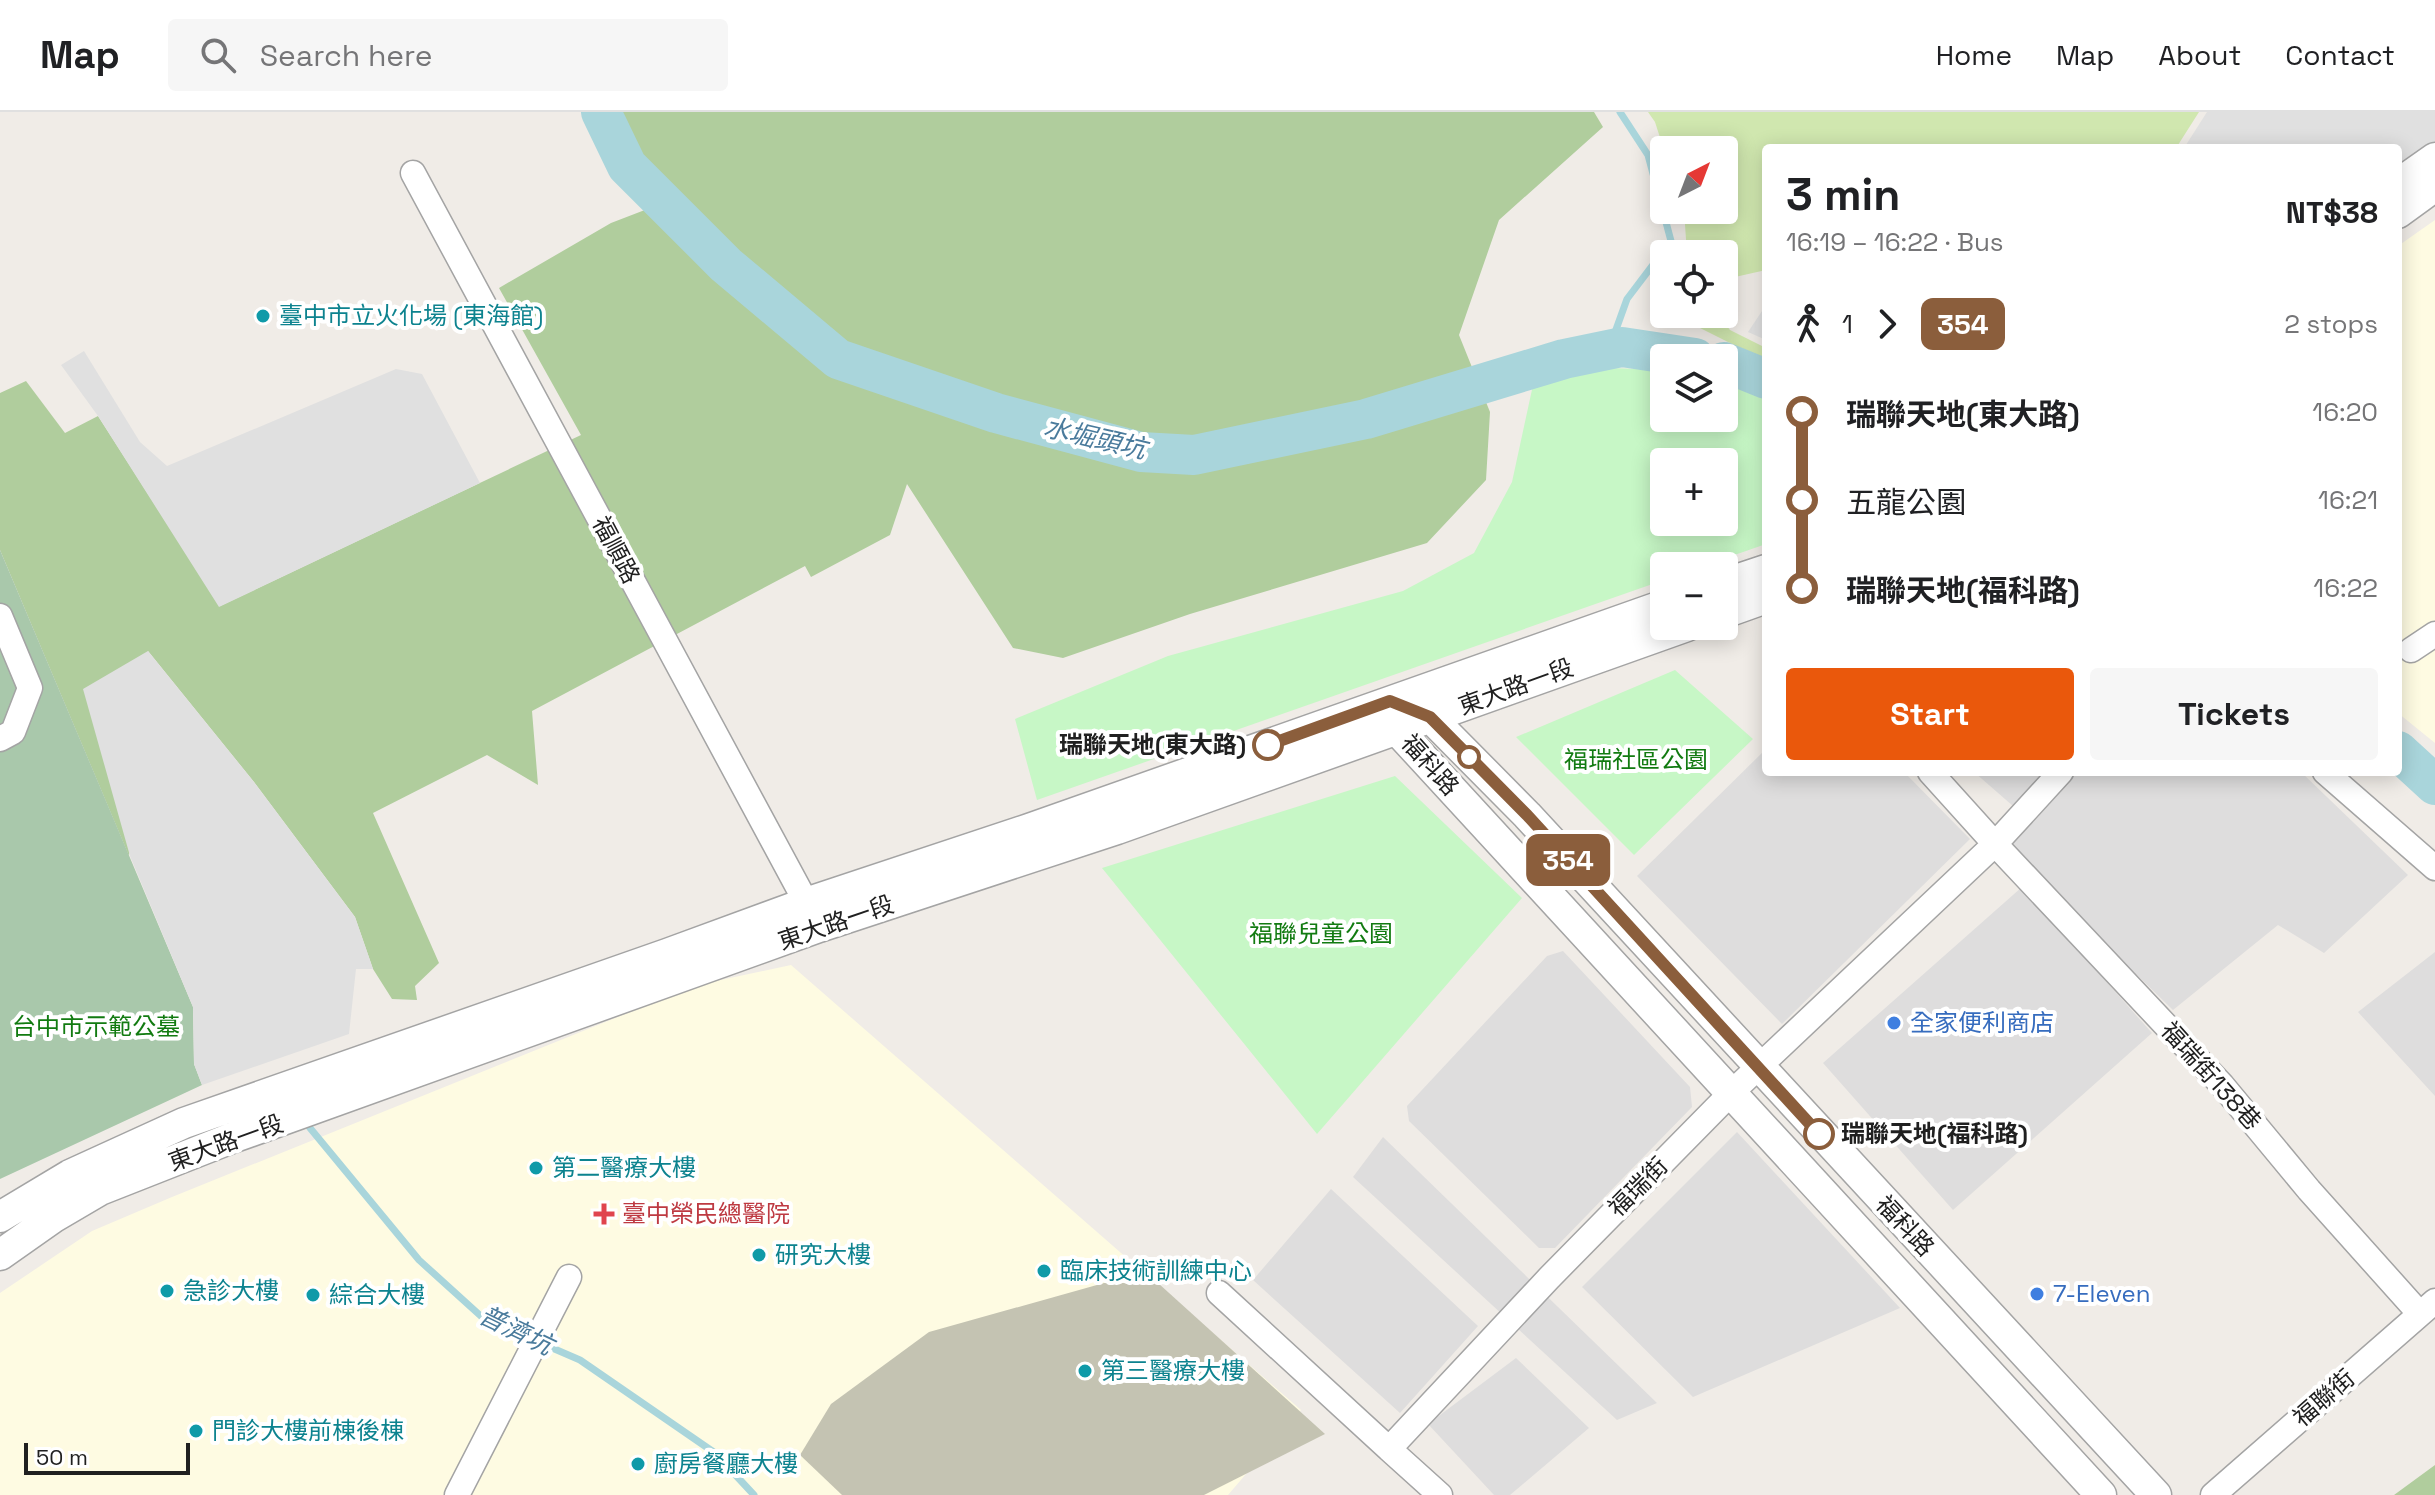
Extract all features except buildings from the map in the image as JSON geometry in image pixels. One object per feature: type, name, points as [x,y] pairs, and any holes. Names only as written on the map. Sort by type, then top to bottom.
[{"type":"street","points":[[2402,181],[2435,158]]},
{"type":"street","name":"福順路","points":[[413,173],[812,915]]},
{"type":"street","points":[[2402,210],[2435,186]]},
{"type":"street","points":[[1738,579],[1762,571]]},
{"type":"street","points":[[1738,608],[1762,599]]},
{"type":"street","name":"東大路一段","points":[[0,1255],[54,1217],[121,1182],[232,1138],[1029,829],[1650,610]]},
{"type":"street","points":[[0,616],[30,688],[13,732],[0,739]]},
{"type":"street","points":[[2411,650],[2435,634]]},
{"type":"street","name":"東大路一段","points":[[812,915],[1117,829],[1650,639]]},
{"type":"street","name":"福科路","points":[[1390,701],[1430,717],[1527,815],[2156,1495]]},
{"type":"street","name":"福科路","points":[[1390,701],[1398,731],[2101,1495]]},
{"type":"street","name":"福瑞街138巷","points":[[1934,776],[2222,1085],[2309,1190],[2428,1307]]},
{"type":"street","name":"福瑞街","points":[[1389,1449],[1549,1278],[1731,1093],[1995,844],[2057,776]]},
{"type":"street","points":[[2330,776],[2435,868]]},
{"type":"street","name":"東大路一段","points":[[0,1217],[70,1175],[184,1123],[671,967]]},
{"type":"street","points":[[457,1495],[569,1277]]},
{"type":"street","points":[[1219,1293],[1440,1495]]},
{"type":"street","name":"福聯街","points":[[2213,1495],[2428,1307]]},
{"type":"shaded area","points":[[2207,112],[2435,112],[2435,142],[2402,166],[2402,144],[2187,144]]},
{"type":"shaded area","points":[[2435,220],[2435,743],[2402,716],[2402,243]]},
{"type":"shaded area","points":[[1762,311],[1762,338],[1748,332]]},
{"type":"shaded area","points":[[84,351],[140,442],[167,466],[396,369],[422,374],[480,483],[219,607],[98,416],[61,365]]},
{"type":"shaded area","points":[[148,651],[254,782],[355,917],[373,969],[356,969],[349,1034],[202,1085],[194,1064],[193,1007],[130,856],[83,689]]},
{"type":"shaded area","points":[[1762,753],[1762,776],[1908,776],[1970,839],[1782,1024],[1637,876]]},
{"type":"shaded area","points":[[1979,776],[2046,776],[2021,813]]},
{"type":"shaded area","points":[[2063,776],[2305,776],[2408,875],[2324,953],[2278,925],[2173,1010],[2002,844]]},
{"type":"shaded area","points":[[2022,887],[2152,1033],[1953,1210],[1823,1063]]},
{"type":"shaded area","points":[[1563,951],[1690,1087],[1692,1107],[1555,1248],[1539,1248],[1409,1121],[1407,1106],[1547,956]]},
{"type":"shaded area","points":[[2435,952],[2435,1096],[2358,1012]]},
{"type":"shaded area","name":"臺中榮民總醫院","points":[[791,965],[1301,1410],[1228,1495],[0,1495],[0,1293],[92,1231],[697,985]]},
{"type":"shaded area","points":[[1737,1132],[1900,1308],[1693,1397],[1582,1287]]},
{"type":"shaded area","points":[[1383,1137],[1657,1403],[1617,1420],[1353,1177]]},
{"type":"shaded area","points":[[1331,1189],[1478,1326],[1400,1413],[1253,1280]]},
{"type":"shaded area","name":"第三醫療大樓","points":[[1104,1283],[1158,1283],[1325,1434],[1204,1495],[842,1495],[800,1455],[831,1404],[929,1332]]},
{"type":"shaded area","points":[[1516,1358],[1589,1428],[1510,1495],[1494,1495],[1428,1424]]},
{"type":"green space","points":[[589,112],[1594,112],[1603,127],[1499,220],[1459,335],[1490,412],[1486,480],[1427,543],[1190,614],[1063,658],[1013,648],[907,484],[890,535],[811,577],[805,566],[532,711],[538,785],[487,755],[373,813],[439,963],[415,986],[417,1000],[392,999],[373,969],[355,917],[254,782],[148,651],[129,856],[0,550],[0,393],[26,381],[65,433],[98,416],[220,606],[581,435],[499,288],[611,223],[650,208],[613,157]]},
{"type":"green space","points":[[1648,112],[2199,112],[2179,144],[1762,144],[1762,271],[1738,276],[1738,240],[1686,240],[1685,224],[1738,224],[1738,136],[1660,136]]},
{"type":"green space","points":[[1700,328],[1728,328],[1762,346],[1762,359],[1738,347],[1738,344]]},
{"type":"green space","points":[[1580,367],[1650,371],[1650,432],[1738,432],[1738,380],[1762,391],[1762,545],[1738,554],[1650,552],[1650,585],[1037,800],[1015,719],[1168,656],[1403,591],[1474,553],[1512,482],[1533,385]]},
{"type":"green space","name":"台中市示範公墓","points":[[0,550],[193,1007],[194,1064],[202,1085],[0,1179]]},
{"type":"green space","name":"福瑞社區公園","points":[[1675,670],[1753,739],[1634,855],[1516,737]]},
{"type":"green space","name":"福聯兒童公園","points":[[1395,776],[1522,898],[1317,1134],[1102,868]]},
{"type":"green space","points":[[2435,1465],[2435,1495],[2394,1495]]},
{"type":"waterway","name":"水堀頭坑","points":[[601,112],[627,166],[726,265],[838,359],[996,413],[1141,452],[1194,455],[1366,419],[1564,359],[1622,347],[1650,351]]},
{"type":"waterway","points":[[1609,349],[1627,299],[1671,241],[1648,155],[1620,112]]},
{"type":"waterway","name":"水堀頭坑","points":[[1738,368],[1762,377]]},
{"type":"waterway","name":"水堀頭坑","points":[[2402,755],[2435,785]]},
{"type":"waterway","name":"普濟坑","points":[[310,1128],[419,1260],[483,1318],[580,1360],[715,1453],[754,1495]]},
{"type":"bus line","name":"354","points":[[1268,745],[1390,701],[1430,717],[1527,815],[1819,1134]]},
{"type":"place","name":"臺中市立火化場 (東海館)","points":[[263,316]]},
{"type":"place","name":"瑞聯天地(東大路)","points":[[1268,745]]},
{"type":"place","name":"全家便利商店","points":[[1894,1023]]},
{"type":"place","name":"瑞聯天地(福科路)","points":[[1819,1134]]},
{"type":"place","name":"第二醫療大樓","points":[[536,1168]]},
{"type":"place","name":"臺中榮民總醫院","points":[[604,1214]]},
{"type":"place","name":"研究大樓","points":[[759,1255]]},
{"type":"place","name":"臨床技術訓練中心","points":[[1044,1271]]},
{"type":"place","name":"急診大樓","points":[[167,1291]]},
{"type":"place","name":"7-Eleven","points":[[2037,1294]]},
{"type":"place","name":"綜合大樓","points":[[313,1295]]},
{"type":"place","name":"第三醫療大樓","points":[[1085,1371]]},
{"type":"place","name":"門診大樓前棟後棟","points":[[196,1431]]},
{"type":"place","name":"廚房餐廳大樓","points":[[638,1464]]}]
